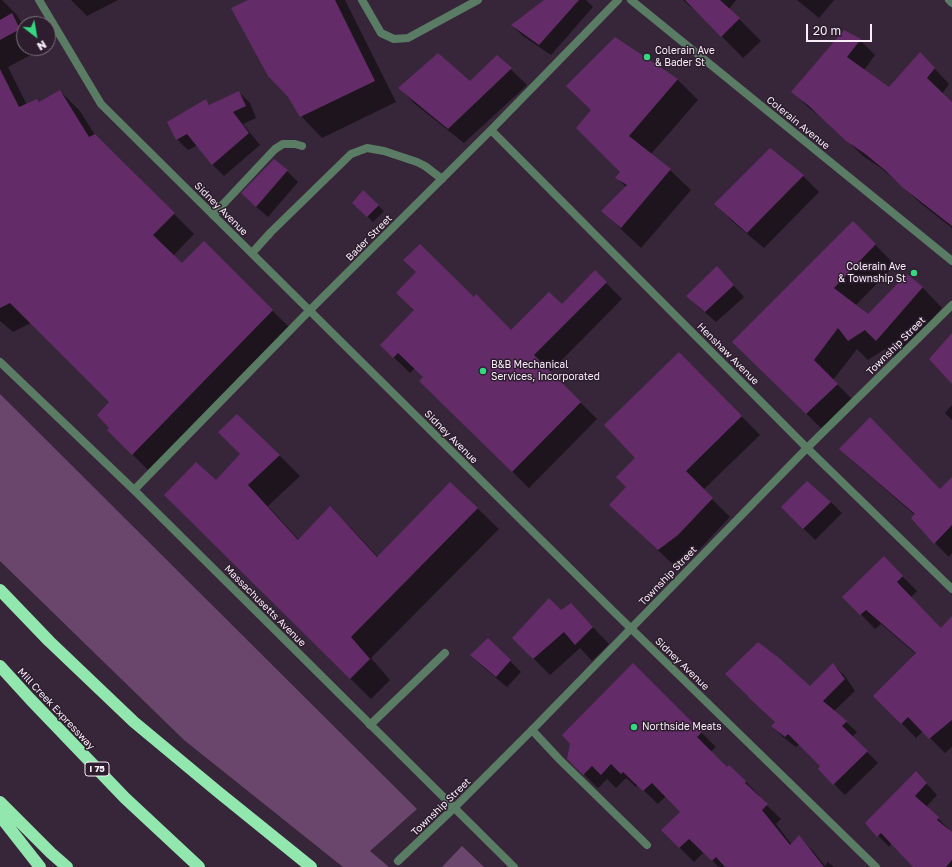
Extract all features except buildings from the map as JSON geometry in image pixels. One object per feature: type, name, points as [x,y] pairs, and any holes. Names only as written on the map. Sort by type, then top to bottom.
[{"type":"highway","points":[[0,590],[49,641],[134,722],[311,867]]},
{"type":"highway","name":"Mill Creek Expressway","points":[[0,666],[35,705],[125,798],[199,867]]},
{"type":"highway","points":[[0,802],[67,867]]},
{"type":"highway","points":[[0,816],[40,867]]},
{"type":"street","name":"Sidney Avenue","points":[[38,0],[101,104],[309,311],[876,867]]},
{"type":"street","points":[[362,0],[381,34],[394,39],[408,38],[478,0]]},
{"type":"street","name":"Bader Street","points":[[134,490],[309,311],[492,130],[618,0]]},
{"type":"street","name":"Colerain Avenue","points":[[631,0],[952,260]]},
{"type":"street","points":[[949,0],[952,3]]},
{"type":"street","name":"Henshaw Avenue","points":[[492,130],[807,448],[952,589]]},
{"type":"street","points":[[213,215],[275,149],[283,144],[295,144],[302,146]]},
{"type":"street","points":[[252,253],[271,232],[350,154],[367,148],[384,151],[417,162],[425,166],[442,180]]},
{"type":"street","name":"Township Street","points":[[398,861],[454,808],[532,730],[807,448],[952,305]]},
{"type":"street","name":"Massachusetts Avenue","points":[[0,362],[134,490],[514,867]]},
{"type":"street","points":[[370,725],[445,653]]},
{"type":"street","points":[[532,730],[560,760],[647,845]]},
{"type":"shaded area","points":[[0,394],[417,809],[370,851],[389,867],[343,867],[184,740],[0,561]]},
{"type":"shaded area","points":[[462,846],[484,867],[442,867]]},
{"type":"place","name":"Colerain Ave & Bader St","points":[[647,57]]},
{"type":"place","name":"Colerain Ave & Township St","points":[[914,273]]},
{"type":"place","name":"B&B Mechanical Services, Incorporated","points":[[483,371]]},
{"type":"place","name":"Northside Meats","points":[[634,727]]}]
